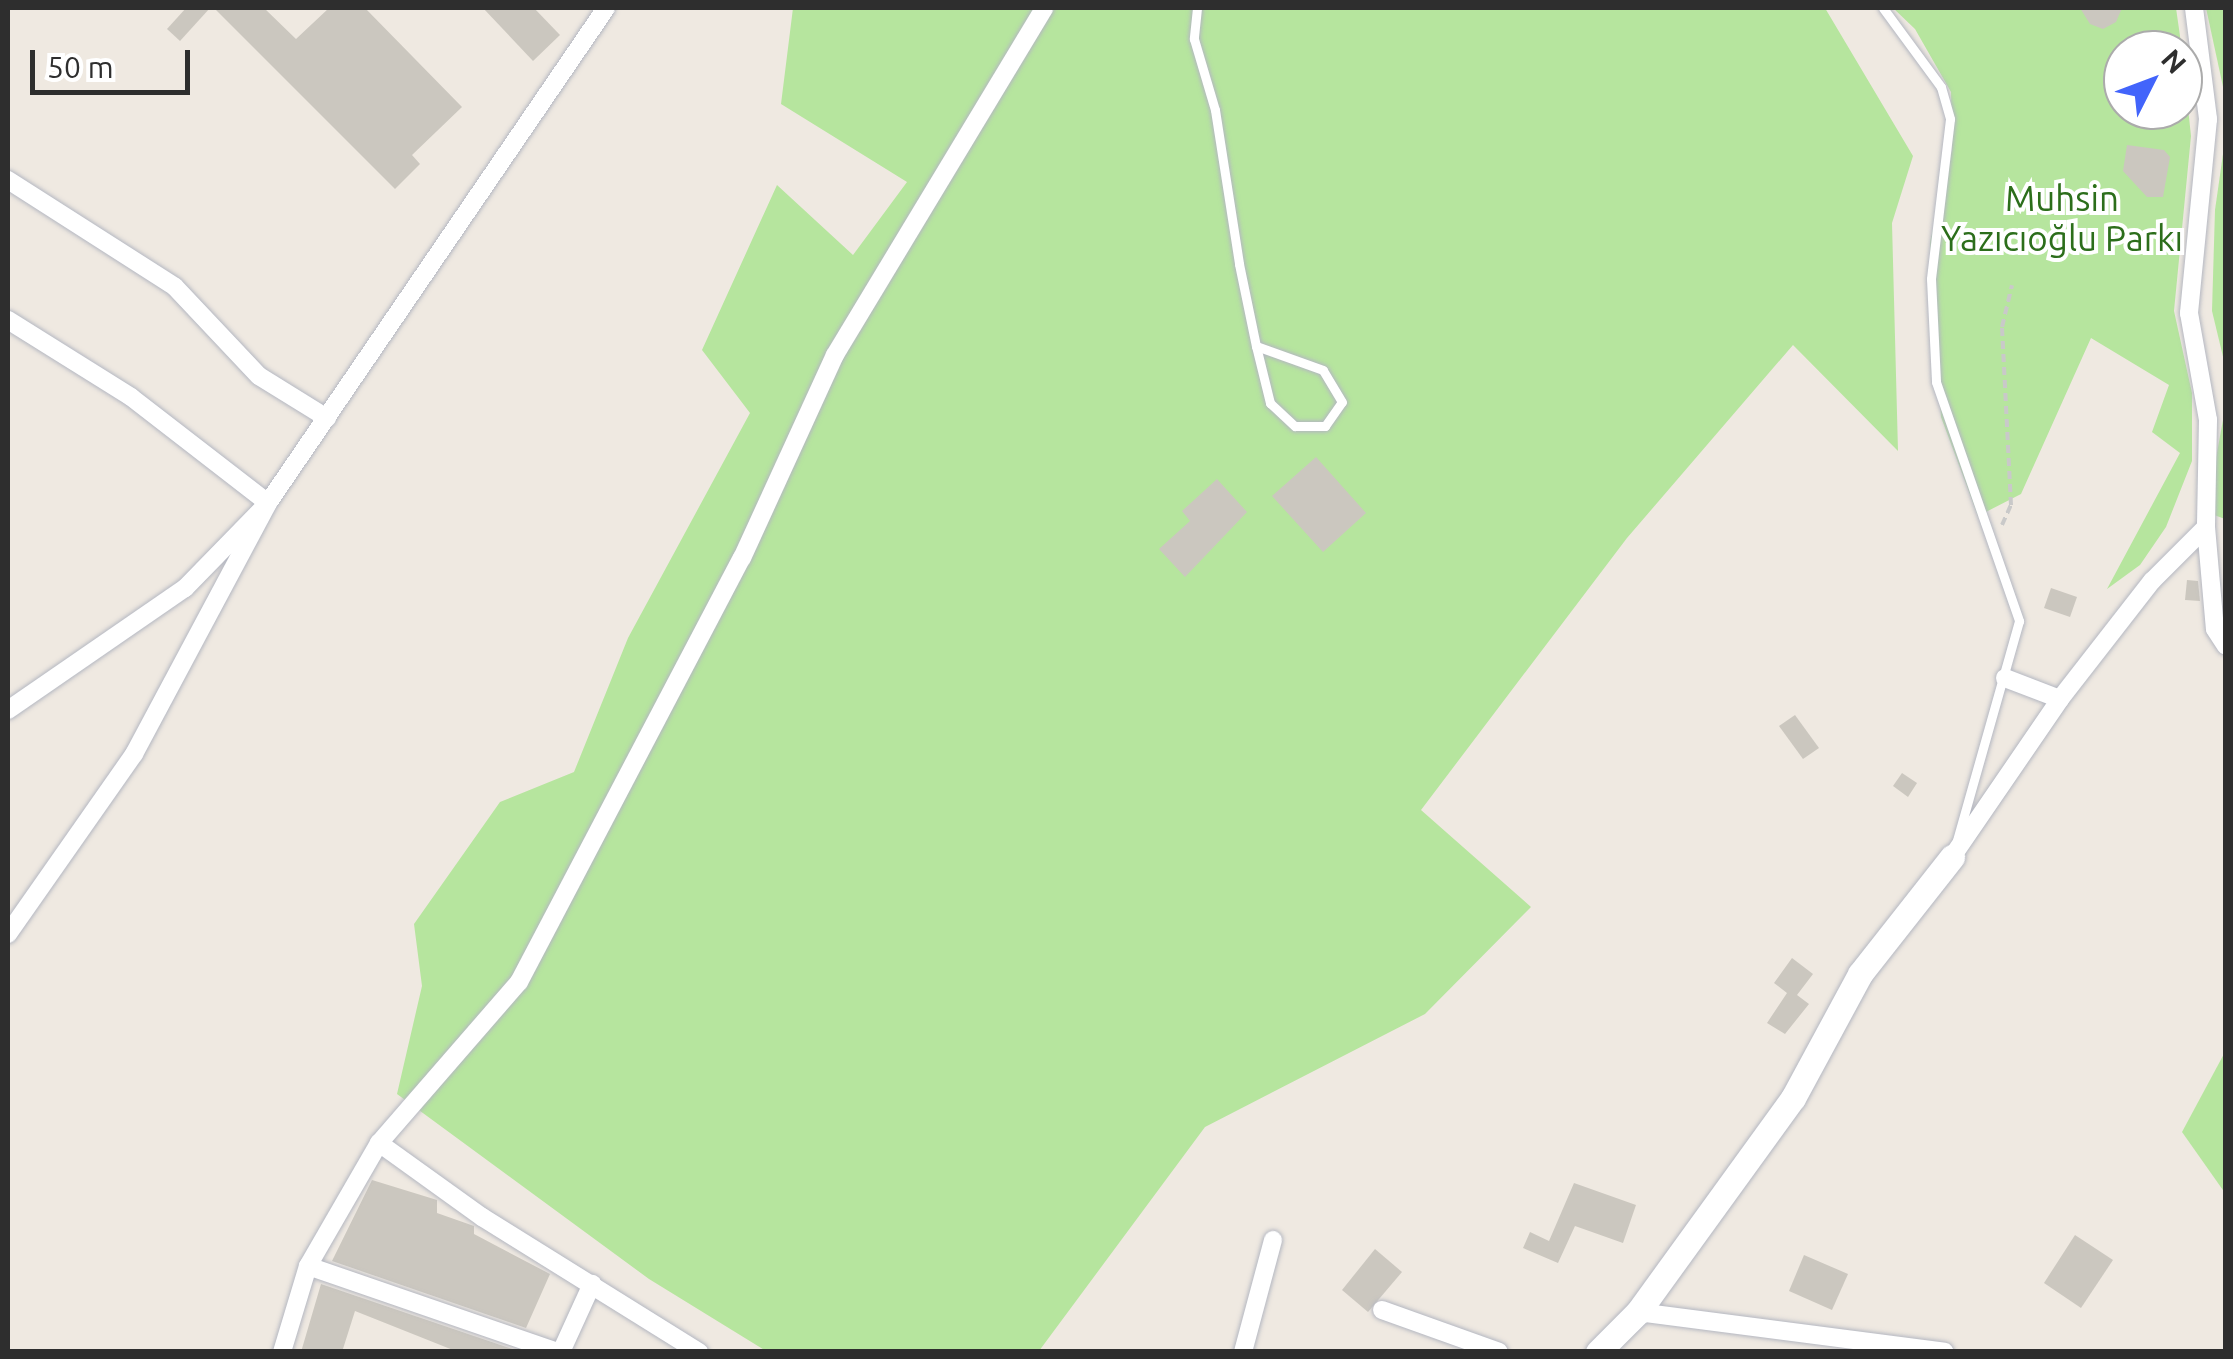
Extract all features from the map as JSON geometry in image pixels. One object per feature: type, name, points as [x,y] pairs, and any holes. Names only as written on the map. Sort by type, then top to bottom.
[{"type":"street","points":[[8,934],[134,754],[268,503],[606,8]]},
{"type":"street","points":[[282,1352],[308,1266],[379,1143],[519,982],[742,558],[836,355],[1044,8]]},
{"type":"street","points":[[2194,8],[2208,119],[2189,313],[2208,420],[2206,528],[2215,630],[2226,646]]},
{"type":"street","points":[[8,180],[175,287],[259,376],[328,418]]},
{"type":"street","points":[[8,320],[131,397],[268,503]]},
{"type":"street","points":[[8,710],[185,588],[268,503]]},
{"type":"street","points":[[1598,1352],[1638,1312],[1793,1098],[1860,974],[1952,857],[2060,699],[2152,580],[2206,528]]},
{"type":"street","points":[[2005,678],[2060,699]]},
{"type":"street","points":[[379,1143],[699,1352]]},
{"type":"street","points":[[1242,1352],[1273,1240]]},
{"type":"street","points":[[308,1266],[560,1352],[592,1284]]},
{"type":"street","points":[[1382,1310],[1499,1352]]},
{"type":"street","points":[[1638,1312],[1944,1352]]},
{"type":"lane","points":[[1197,8],[1194,39],[1215,110],[1256,346],[1270,403],[1294,426],[1325,426],[1342,402],[1323,370],[1256,346]]},
{"type":"lane","points":[[1884,8],[1940,87],[1950,119],[1931,280],[1936,382],[2018,622],[1952,857]]},
{"type":"path","points":[[1994,544],[2011,505],[2002,327],[2012,285]]},
{"type":"green space","points":[[793,8],[1825,8],[1913,156],[1892,223],[1898,451],[1793,345],[1627,538],[1421,810],[1531,907],[1425,1014],[1205,1127],[1039,1351],[766,1351],[649,1279],[397,1094],[422,986],[414,924],[500,802],[574,772],[628,638],[750,413],[702,350],[777,185],[853,255],[907,182],[781,104]]},
{"type":"green space","name":"Muhsin Yazıcıoğlu Parkı","points":[[1893,8],[2176,8],[2179,30],[2103,30],[2103,130],[2190,130],[2191,136],[2174,311],[2192,393],[2192,461],[2166,527],[2140,565],[2107,589],[2180,453],[2152,432],[2169,385],[2091,338],[2021,494],[1978,516],[1941,417],[1930,242],[1952,150],[1951,92],[1915,29]]},
{"type":"green space","points":[[2206,8],[2225,8],[2225,96]]},
{"type":"green space","points":[[2225,140],[2225,365],[2212,311],[2215,210]]},
{"type":"green space","points":[[2225,409],[2225,519],[2206,512]]},
{"type":"green space","points":[[2225,1052],[2225,1193],[2182,1132]]},
{"type":"building","points":[[186,8],[210,8],[180,41],[167,29]]},
{"type":"building","points":[[214,8],[264,8],[296,39],[329,8],[365,8],[462,107],[412,155],[420,164],[395,189]]},
{"type":"building","points":[[483,8],[534,8],[560,35],[533,61]]},
{"type":"building","points":[[2080,8],[2122,8],[2116,22],[2103,29],[2090,24]]},
{"type":"building","points":[[2127,145],[2164,150],[2170,157],[2163,197],[2147,197],[2123,171]]},
{"type":"building","points":[[1316,457],[1366,513],[1323,552],[1272,496]]},
{"type":"building","points":[[1217,479],[1247,512],[1185,577],[1159,549],[1190,521],[1182,511]]},
{"type":"building","points":[[2187,580],[2198,581],[2200,601],[2185,600]]},
{"type":"building","points":[[2051,588],[2077,597],[2070,617],[2044,608]]},
{"type":"building","points":[[1795,715],[1819,748],[1803,759],[1779,726]]},
{"type":"building","points":[[1902,773],[1917,783],[1908,797],[1893,786]]},
{"type":"building","points":[[1792,958],[1813,974],[1797,995],[1809,1004],[1785,1034],[1767,1023],[1787,993],[1774,983]]},
{"type":"building","points":[[372,1180],[437,1200],[437,1213],[474,1226],[474,1234],[550,1274],[526,1328],[332,1261]]},
{"type":"building","points":[[1574,1183],[1636,1205],[1623,1243],[1575,1226],[1558,1263],[1523,1248],[1530,1232],[1549,1241]]},
{"type":"building","points":[[2075,1235],[2113,1260],[2081,1308],[2044,1283]]},
{"type":"building","points":[[1375,1249],[1402,1272],[1368,1312],[1342,1290]]},
{"type":"building","points":[[1804,1255],[1848,1274],[1832,1310],[1789,1291]]},
{"type":"building","points":[[321,1284],[518,1351],[458,1352],[355,1311],[342,1352],[301,1352]]}]
